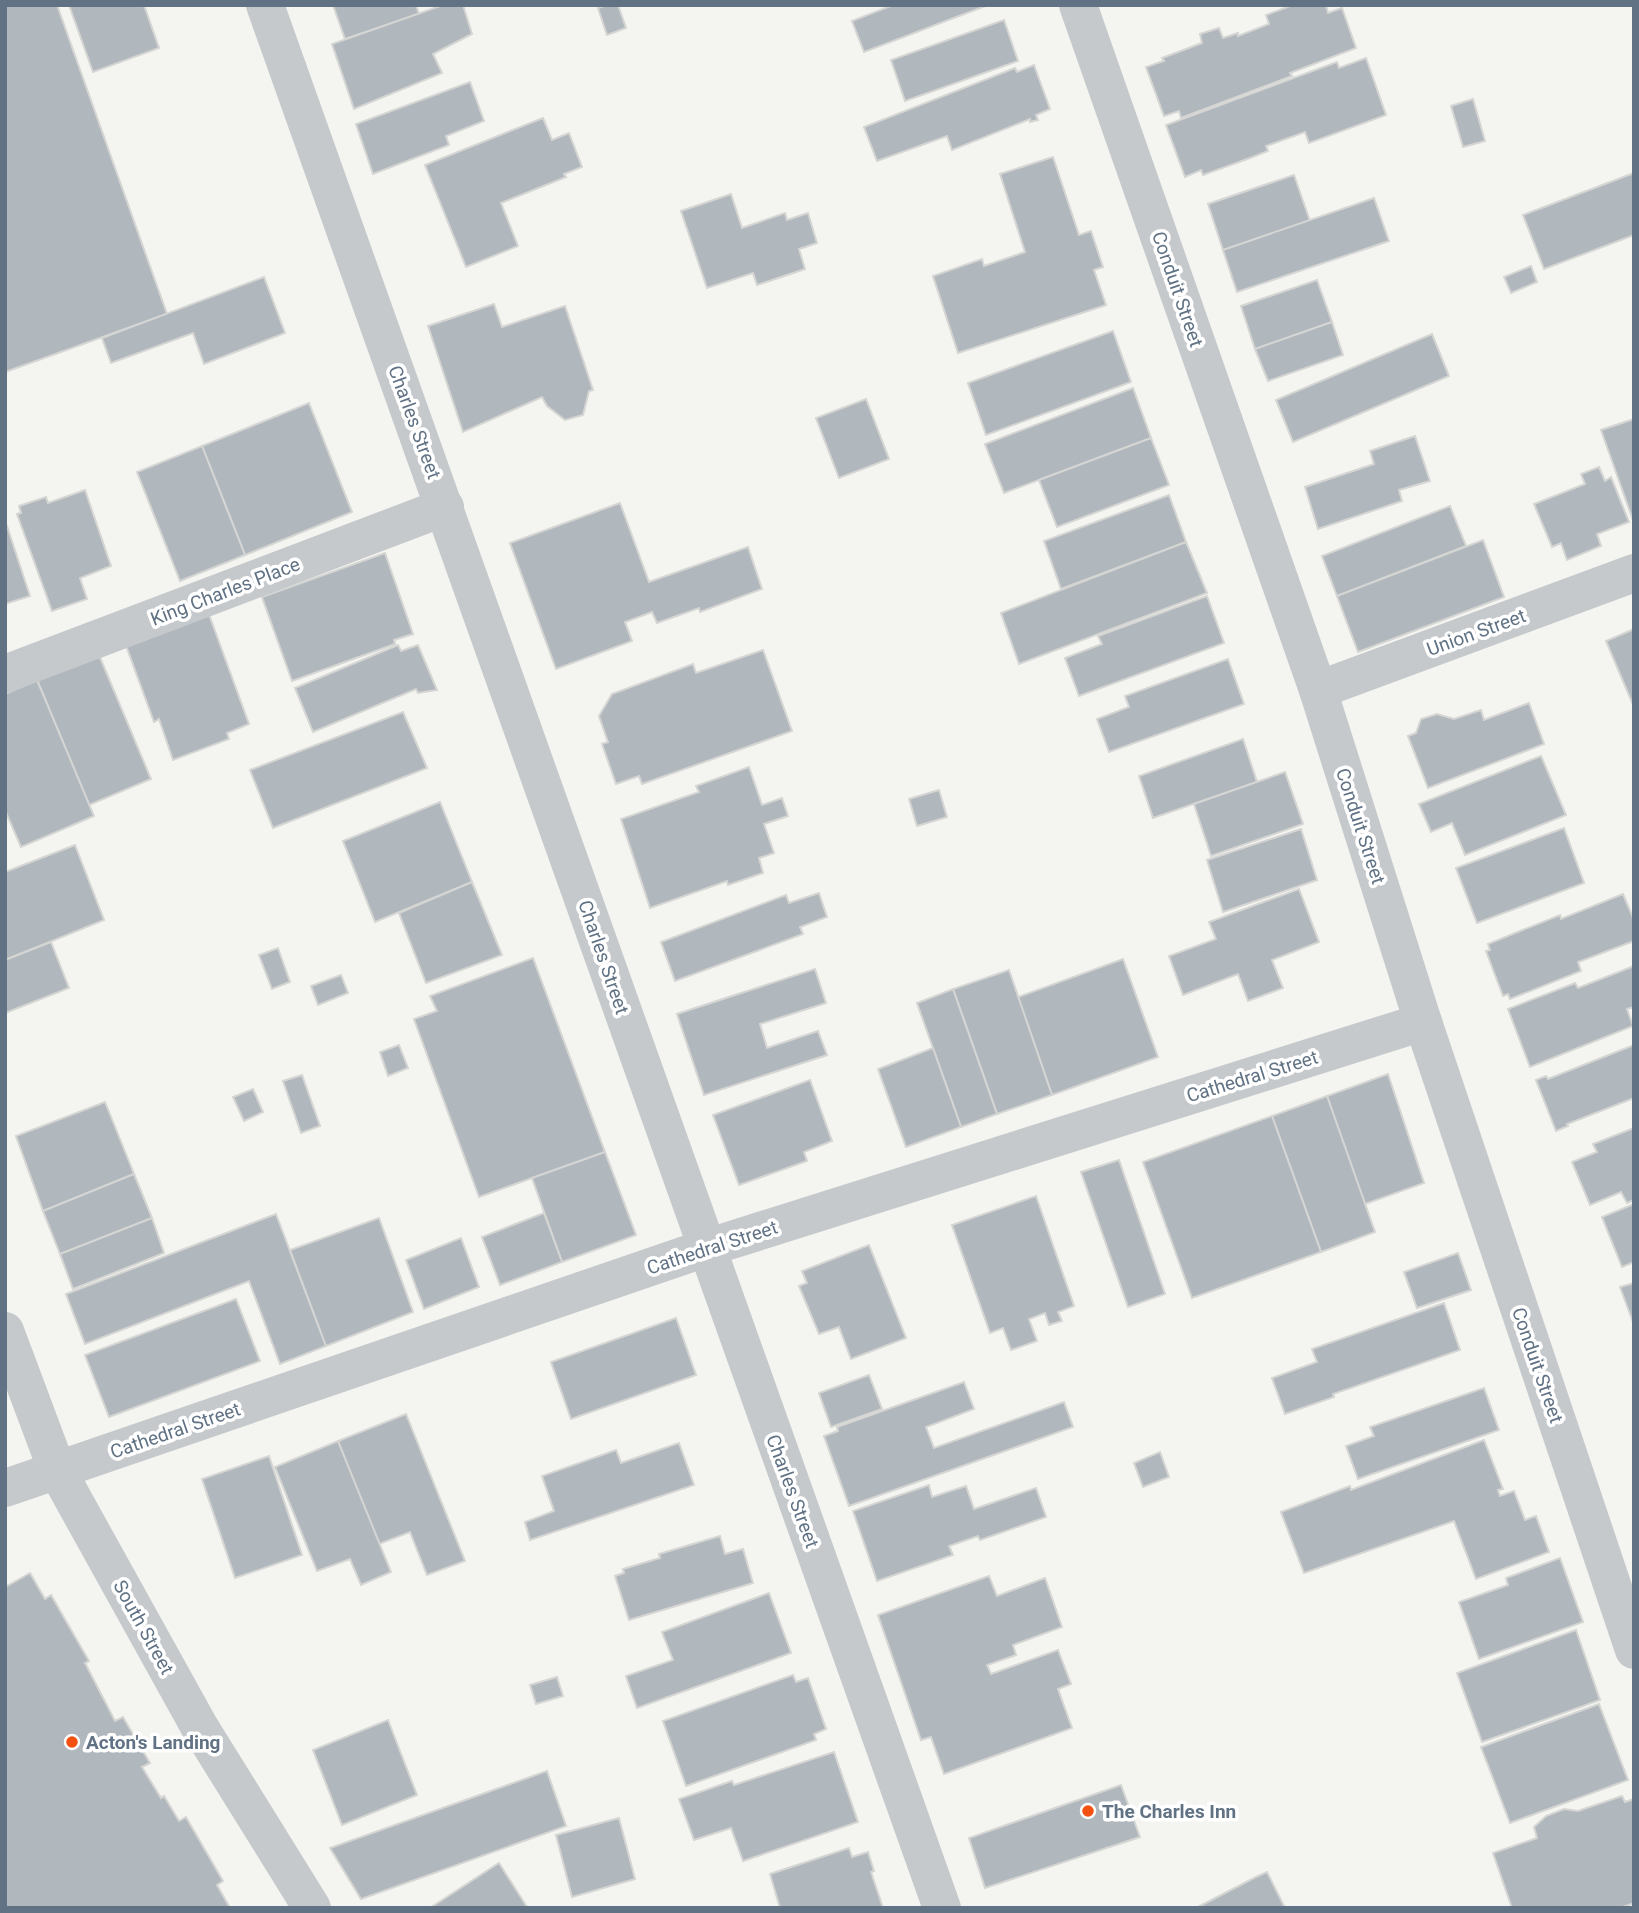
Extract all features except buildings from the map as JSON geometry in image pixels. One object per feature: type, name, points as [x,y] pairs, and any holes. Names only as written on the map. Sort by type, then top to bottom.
[{"type":"street","name":"Charles Street","points":[[265,5],[942,1908]]},
{"type":"street","name":"Conduit Street","points":[[1078,5],[1318,690],[1423,1022],[1634,1650]]},
{"type":"street","name":"King Charles Place","points":[[5,674],[445,507]]},
{"type":"street","name":"Union Street","points":[[1318,690],[1634,573]]},
{"type":"street","name":"Cathedral Street","points":[[5,1488],[706,1248],[1423,1022]]},
{"type":"street","name":"South Street","points":[[5,1331],[57,1470],[199,1726],[312,1908]]},
{"type":"place","name":"Acton's Landing","points":[[72,1742]]},
{"type":"place","name":"The Charles Inn","points":[[1088,1811]]}]
